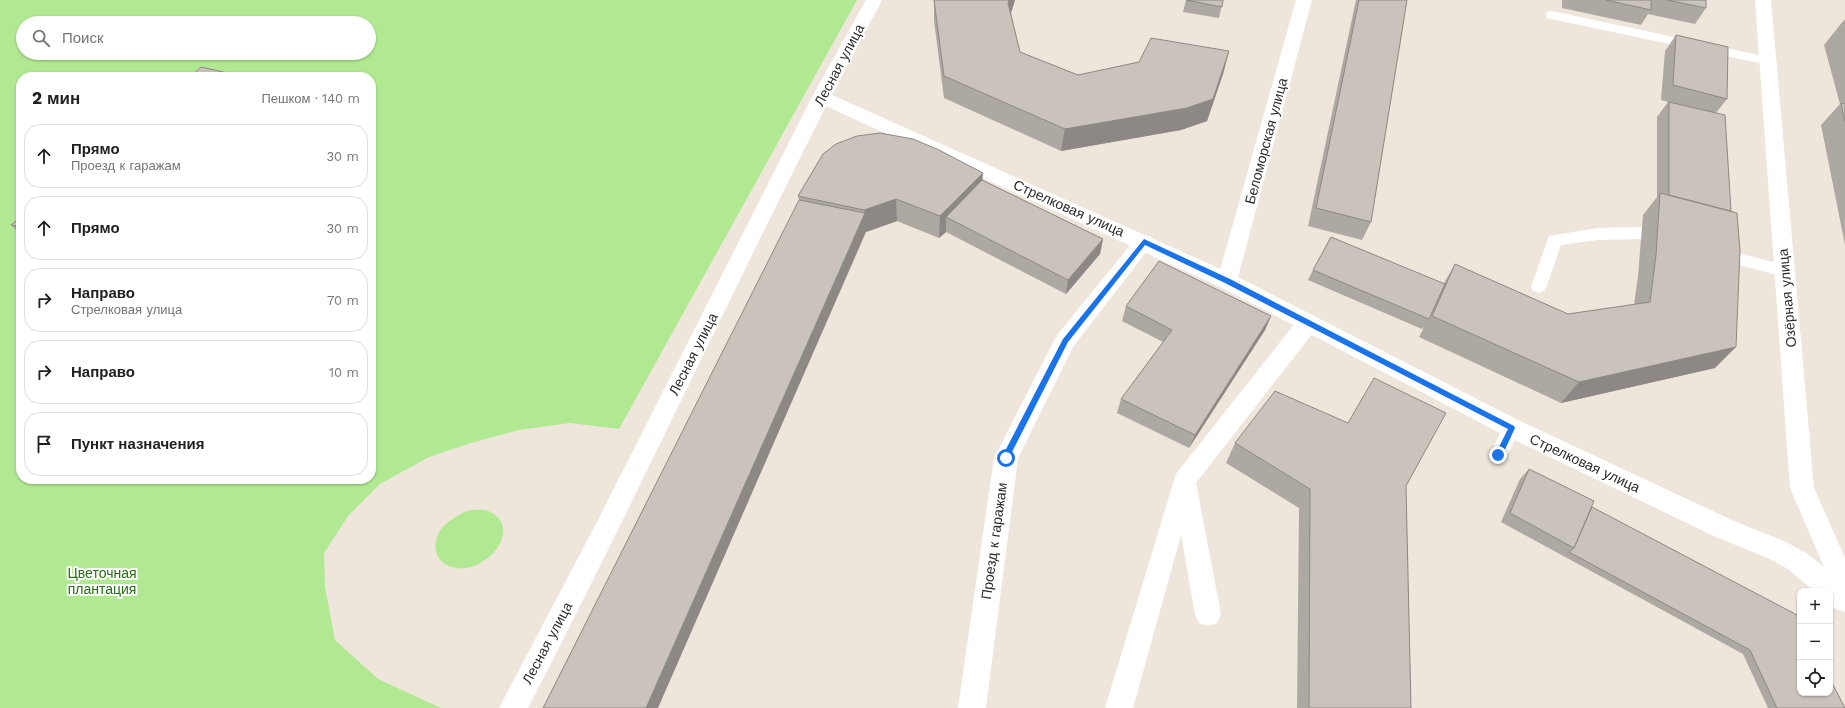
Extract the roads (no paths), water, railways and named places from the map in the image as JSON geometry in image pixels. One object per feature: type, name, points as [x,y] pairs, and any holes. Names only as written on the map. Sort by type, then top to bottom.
[{"type":"street","name":"Лесная улица","points":[[513,708],[571,599],[821,97],[874,0]]},
{"type":"street","name":"Беломорская улица","points":[[1228,281],[1304,0]]},
{"type":"street","name":"Озёрная улица","points":[[1763,0],[1802,488],[1845,587]]},
{"type":"street","name":"Стрелковая улица","points":[[821,97],[1228,281],[1512,428],[1725,529],[1777,550],[1797,561],[1845,600]]},
{"type":"street","name":"Проезд к гаражам","points":[[972,708],[1006,458],[1065,341],[1144,242]]},
{"type":"street","points":[[1118,708],[1184,481],[1308,323]]},
{"type":"street","points":[[1184,481],[1208,614]]},
{"type":"lane","points":[[1552,15],[1768,61]]},
{"type":"lane","points":[[1539,287],[1555,240],[1598,234],[1641,233]]},
{"type":"lane","points":[[1719,254],[1785,271]]},
{"type":"lane","points":[[1498,455],[1512,428]]},
{"type":"park label","name":"Цветочная плантация","points":[[102,582]]}]
